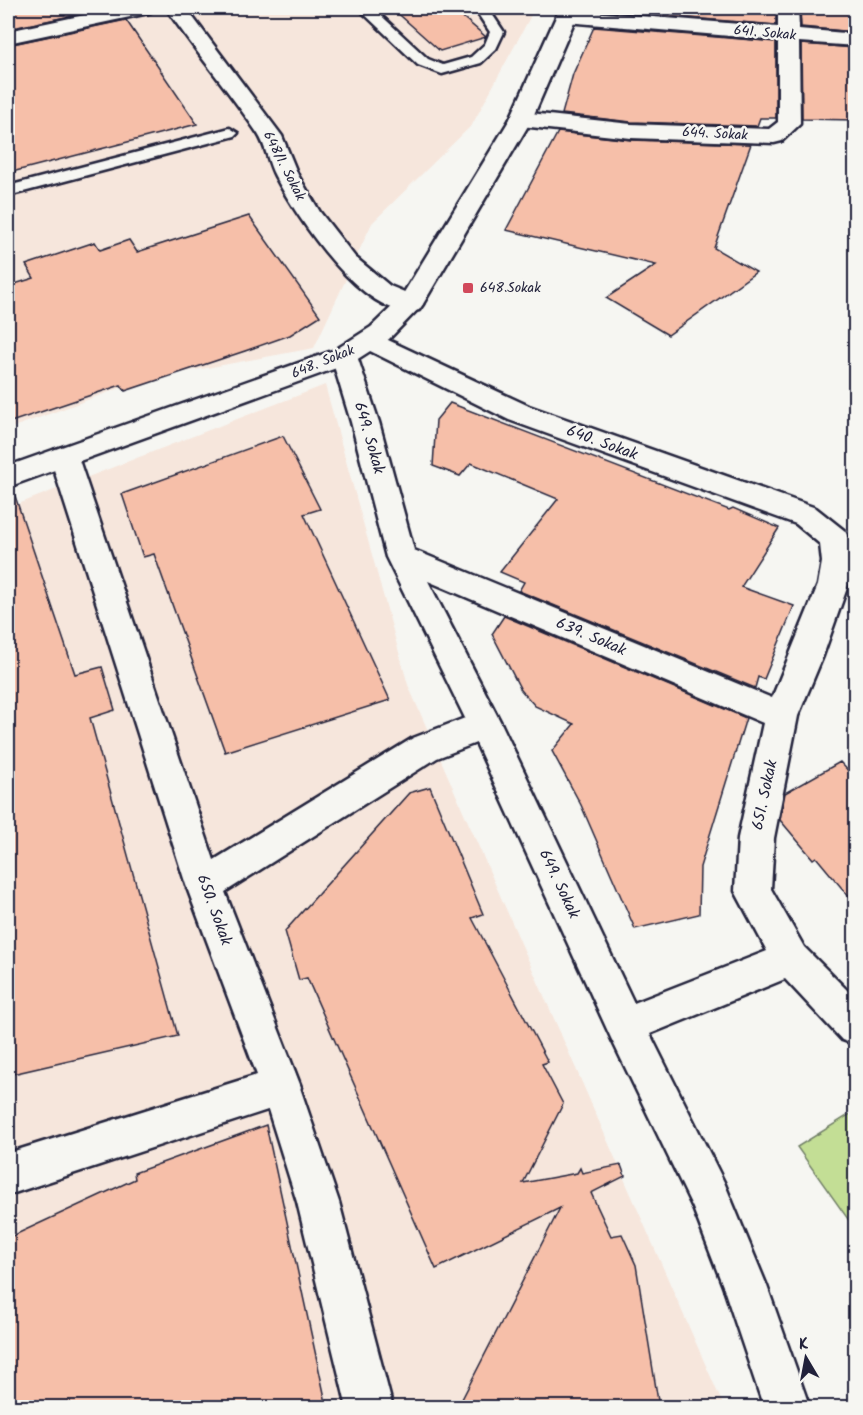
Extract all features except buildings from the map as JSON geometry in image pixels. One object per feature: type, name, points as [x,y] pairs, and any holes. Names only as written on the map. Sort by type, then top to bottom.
[{"type":"street","points":[[8,37],[144,8]]},
{"type":"street","name":"648/1. Sokak","points":[[176,8],[271,136],[286,175],[310,215],[346,262],[381,292],[410,304]]},
{"type":"street","name":"644. Sokak","points":[[521,119],[631,131],[774,136],[789,124],[789,8]]},
{"type":"street","name":"648. Sokak","points":[[8,477],[358,348],[391,326],[410,304],[521,119],[568,12]]},
{"type":"street","name":"641. Sokak","points":[[568,12],[855,40]]},
{"type":"street","name":"640. Sokak","points":[[358,348],[411,360],[470,393],[519,414],[806,516],[834,539]]},
{"type":"street","name":"649. Sokak","points":[[358,348],[365,422],[401,557],[485,725],[709,1197],[746,1286],[787,1407]]},
{"type":"street","name":"650. Sokak","points":[[64,457],[204,885],[281,1087],[318,1202],[370,1407]]},
{"type":"street","name":"651. Sokak","points":[[834,539],[837,562],[833,585],[807,656],[781,716],[756,838],[753,891],[791,959],[855,1026]]},
{"type":"street","name":"639. Sokak","points":[[401,557],[781,716]]},
{"type":"street","points":[[204,885],[425,748],[485,725]]},
{"type":"street","points":[[625,1024],[791,959]]},
{"type":"street","points":[[8,1174],[281,1087]]},
{"type":"lane","points":[[364,8],[423,62],[442,70],[476,60],[491,46],[497,32],[481,8]]},
{"type":"lane","points":[[8,191],[230,133]]},
{"type":"shaded area","points":[[8,8],[535,8],[472,125],[372,223],[314,348],[142,380],[8,429]]},
{"type":"shaded area","points":[[325,385],[408,685],[724,1407],[8,1408],[8,508]]},
{"type":"green space","points":[[855,1111],[855,1229],[797,1147]]},
{"type":"place","name":"648.Sokak","points":[[468,288]]}]
